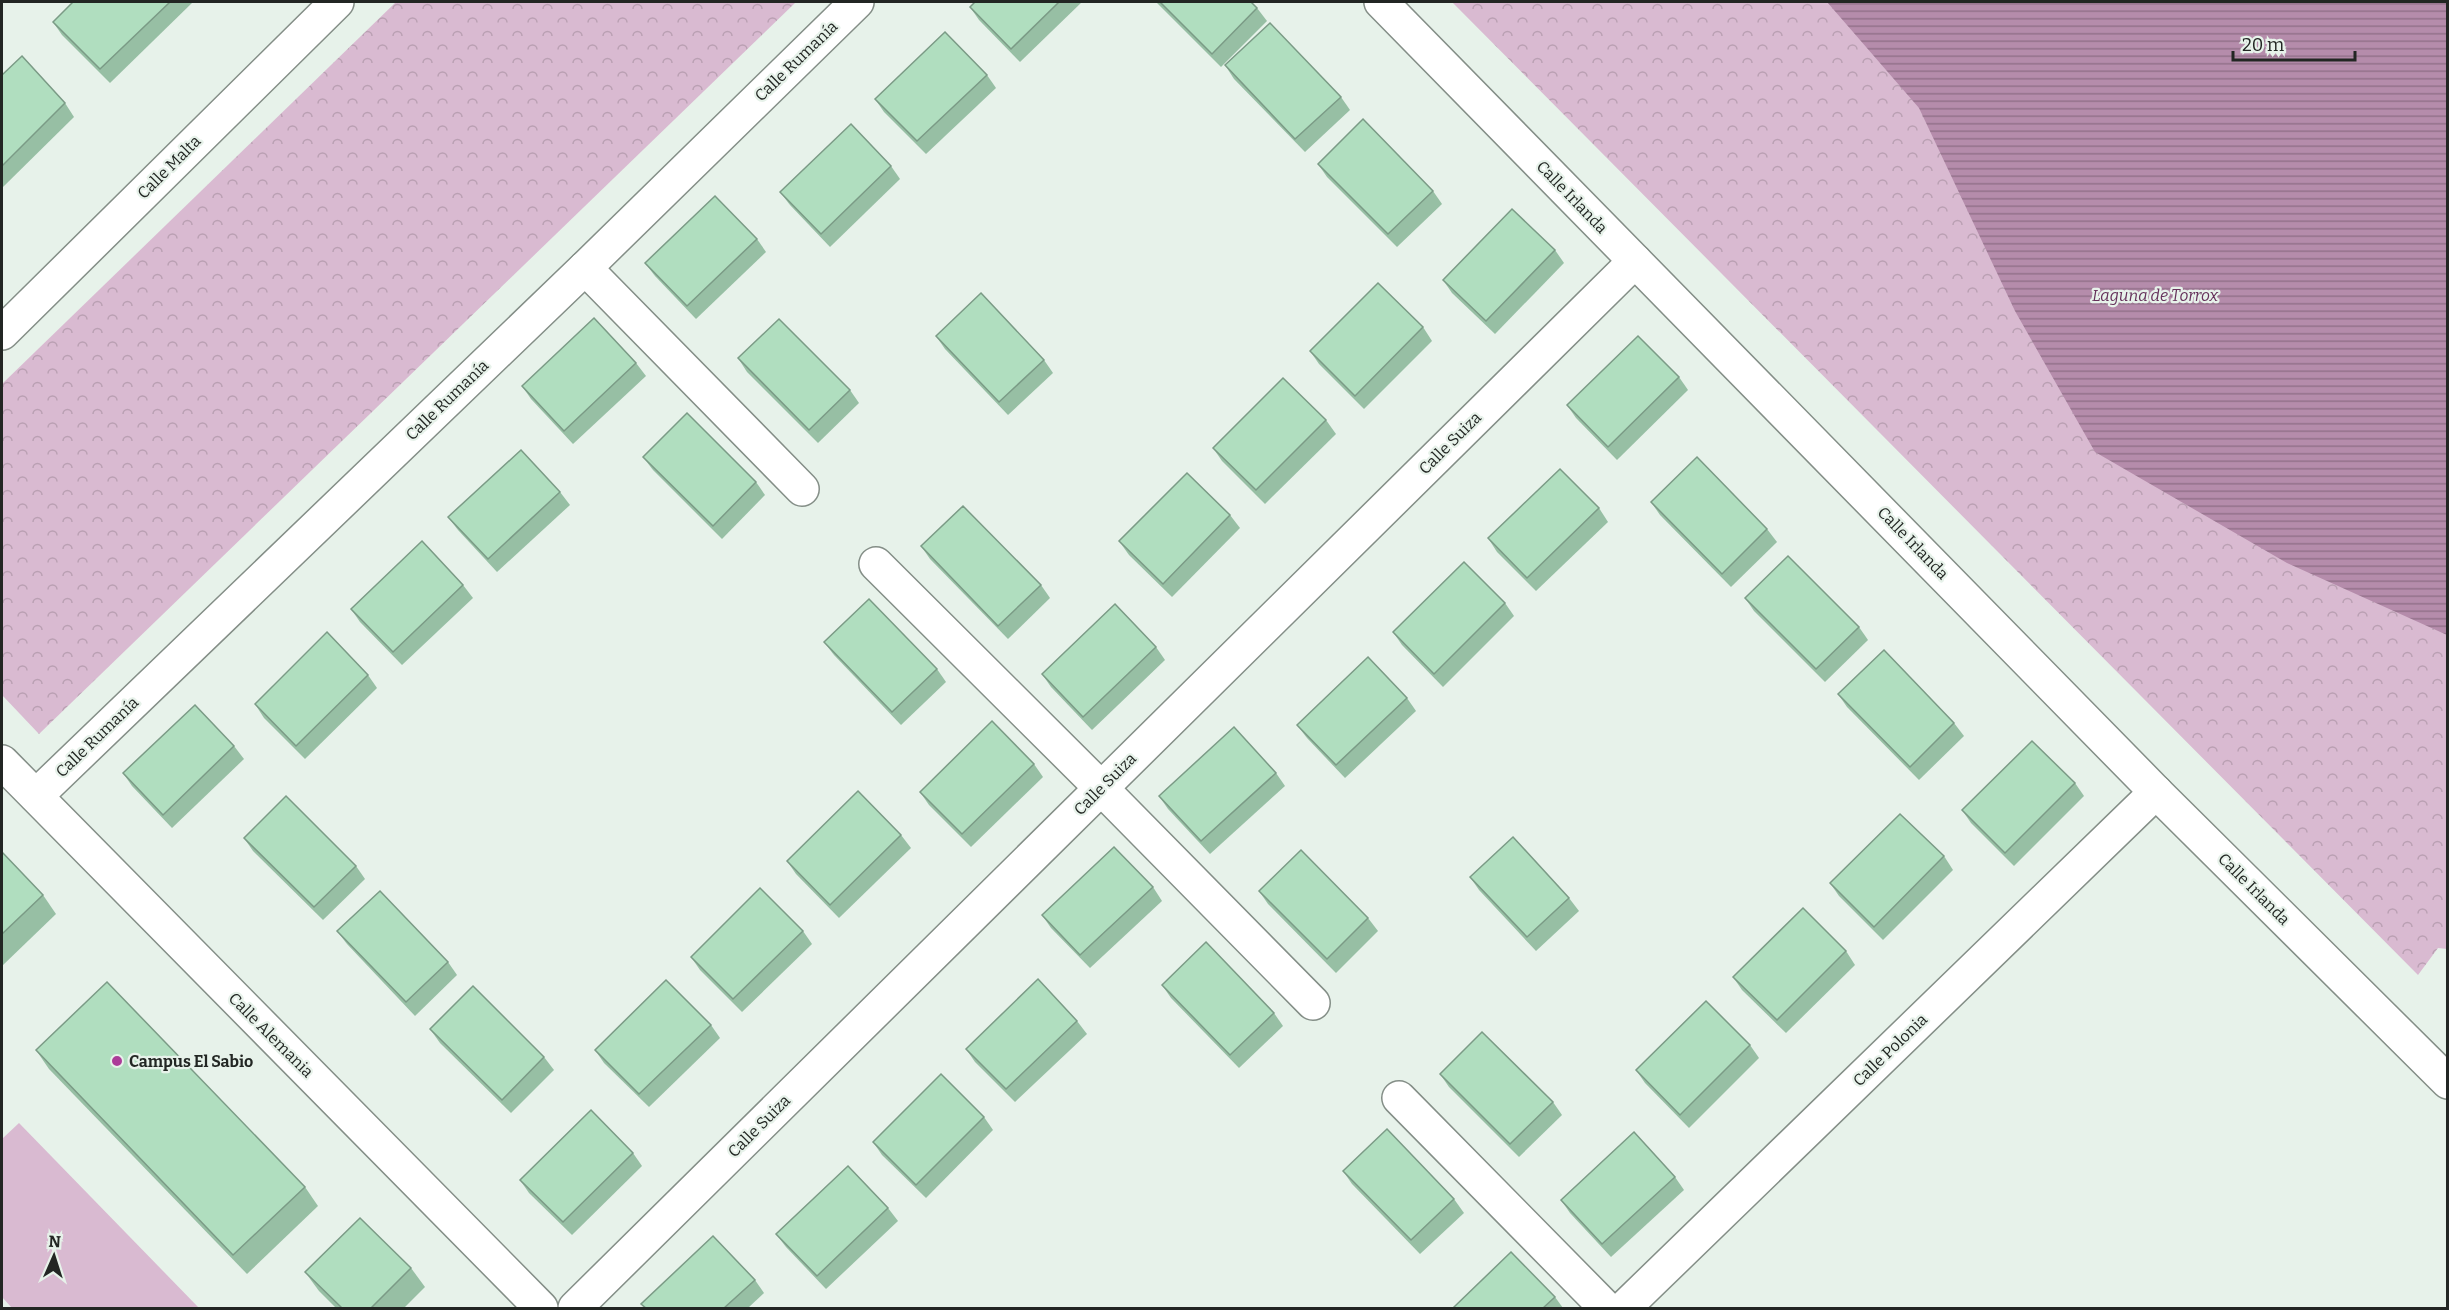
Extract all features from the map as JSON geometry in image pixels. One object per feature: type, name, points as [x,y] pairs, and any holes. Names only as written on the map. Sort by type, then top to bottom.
[{"type":"street","name":"Calle Malta","points":[[2,333],[337,2]]},
{"type":"street","name":"Calle Rumanía","points":[[36,796],[585,268],[857,2]]},
{"type":"street","name":"Calle Irlanda","points":[[1381,2],[2156,792],[2448,1082]]},
{"type":"street","name":"Calle Suiza","points":[[575,1308],[1635,261]]},
{"type":"street","points":[[585,268],[802,489]]},
{"type":"street","points":[[876,564],[1313,1003]]},
{"type":"street","name":"Calle Alemania","points":[[2,762],[541,1308]]},
{"type":"street","name":"Calle Polonia","points":[[1624,1308],[2156,792]]},
{"type":"street","points":[[1399,1098],[1606,1308]]},
{"type":"green space","points":[[396,2],[796,2],[39,734],[2,695],[2,384]]},
{"type":"green space","name":"Laguna de Torrox","points":[[1452,2],[2447,2],[2447,949],[2438,948],[2418,975]]},
{"type":"green space","points":[[19,1123],[199,1308],[12,1308],[2,1297],[2,1139]]},
{"type":"shaded area","name":"Laguna de Torrox","points":[[1827,2],[2447,2],[2447,635],[2287,563],[2095,452],[2015,311],[1919,108]]},
{"type":"building","points":[[73,2],[170,2],[100,69],[53,22]]},
{"type":"building","points":[[975,2],[1059,2],[1011,49],[970,7]]},
{"type":"building","points":[[1160,2],[1251,2],[1257,8],[1212,54]]},
{"type":"building","points":[[1270,23],[1341,97],[1295,139],[1225,65]]},
{"type":"building","points":[[945,32],[987,75],[917,141],[875,99]]},
{"type":"building","points":[[22,56],[65,103],[2,166],[2,75]]},
{"type":"building","points":[[1363,119],[1433,191],[1388,234],[1318,164]]},
{"type":"building","points":[[851,124],[891,166],[821,234],[780,192]]},
{"type":"building","points":[[715,196],[757,239],[687,306],[645,263]]},
{"type":"building","points":[[1512,209],[1555,250],[1486,321],[1443,280]]},
{"type":"building","points":[[1378,283],[1423,327],[1355,396],[1310,351]]},
{"type":"building","points":[[981,293],[1044,360],[999,402],[936,336]]},
{"type":"building","points":[[594,318],[636,363],[564,431],[522,386]]},
{"type":"building","points":[[779,319],[850,390],[809,430],[738,358]]},
{"type":"building","points":[[1638,336],[1679,377],[1608,447],[1567,405]]},
{"type":"building","points":[[1283,378],[1326,420],[1256,490],[1213,448]]},
{"type":"building","points":[[687,413],[756,482],[713,526],[643,457]]},
{"type":"building","points":[[521,450],[560,492],[488,559],[448,517]]},
{"type":"building","points":[[1697,457],[1767,529],[1722,574],[1651,502]]},
{"type":"building","points":[[1560,469],[1599,508],[1527,578],[1488,538]]},
{"type":"building","points":[[1187,473],[1230,515],[1163,584],[1119,541]]},
{"type":"building","points":[[963,506],[1041,585],[998,626],[921,546]]},
{"type":"building","points":[[422,541],[463,585],[393,652],[351,609]]},
{"type":"building","points":[[1788,556],[1859,627],[1816,669],[1745,598]]},
{"type":"building","points":[[1464,562],[1505,603],[1434,674],[1393,632]]},
{"type":"building","points":[[869,599],[937,669],[892,712],[824,642]]},
{"type":"building","points":[[1115,604],[1156,647],[1083,717],[1042,674]]},
{"type":"building","points":[[327,632],[368,675],[296,746],[255,704]]},
{"type":"building","points":[[1884,650],[1954,723],[1910,767],[1838,694]]},
{"type":"building","points":[[1368,657],[1407,698],[1336,765],[1297,725]]},
{"type":"building","points":[[195,705],[234,746],[163,815],[123,773]]},
{"type":"building","points":[[992,721],[1034,764],[962,834],[920,792]]},
{"type":"building","points":[[1234,727],[1276,773],[1201,841],[1159,796]]},
{"type":"building","points":[[2032,741],[2075,783],[2005,853],[1962,810]]},
{"type":"building","points":[[858,791],[901,835],[830,905],[787,861]]},
{"type":"building","points":[[286,796],[356,866],[314,907],[244,838]]},
{"type":"building","points":[[1900,814],[1944,856],[1874,927],[1830,883]]},
{"type":"building","points":[[1513,837],[1569,898],[1527,937],[1470,877]]},
{"type":"building","points":[[1114,847],[1153,887],[1080,955],[1042,915]]},
{"type":"building","points":[[1301,850],[1368,918],[1327,959],[1259,891]]},
{"type":"building","points":[[2,852],[43,895],[2,934]]},
{"type":"building","points":[[760,888],[803,931],[733,999],[691,957]]},
{"type":"building","points":[[380,891],[448,962],[406,1002],[337,931]]},
{"type":"building","points":[[1803,908],[1846,951],[1777,1020],[1733,977]]},
{"type":"building","points":[[1206,942],[1274,1013],[1230,1055],[1162,985]]},
{"type":"building","points":[[1038,979],[1077,1021],[1006,1089],[966,1049]]},
{"type":"building","points":[[666,980],[711,1025],[639,1094],[595,1050]]},
{"type":"building","points":[[107,982],[305,1187],[233,1255],[36,1050]]},
{"type":"building","points":[[473,986],[544,1057],[502,1100],[430,1029]]},
{"type":"building","points":[[1706,1001],[1750,1045],[1680,1115],[1636,1070]]},
{"type":"building","points":[[1482,1032],[1553,1102],[1510,1144],[1440,1074]]},
{"type":"building","points":[[941,1074],[984,1117],[916,1185],[873,1142]]},
{"type":"building","points":[[591,1110],[633,1153],[563,1222],[520,1180]]},
{"type":"building","points":[[1387,1129],[1454,1199],[1411,1240],[1343,1171]]},
{"type":"building","points":[[1634,1132],[1675,1177],[1602,1244],[1561,1200]]},
{"type":"building","points":[[848,1166],[888,1208],[817,1276],[776,1234]]},
{"type":"building","points":[[360,1218],[411,1268],[371,1308],[342,1308],[305,1272]]},
{"type":"building","points":[[713,1236],[755,1280],[724,1308],[646,1308],[641,1304]]},
{"type":"building","points":[[1511,1252],[1555,1297],[1543,1308],[1453,1308]]},
{"type":"place","name":"Campus El Sabio","points":[[117,1061]]}]
